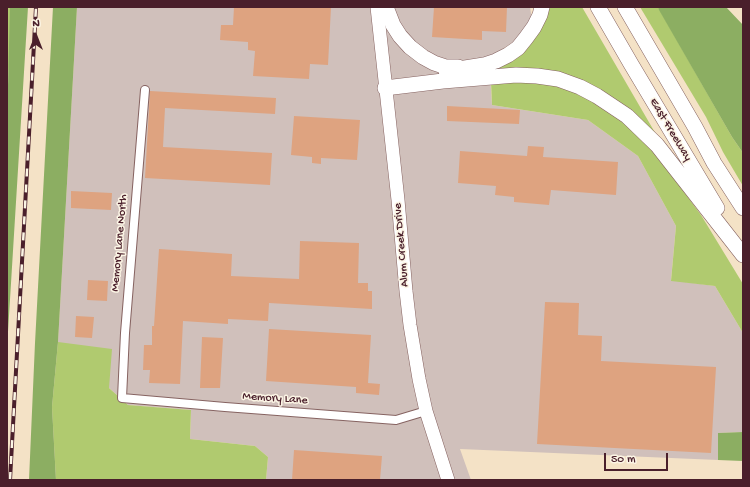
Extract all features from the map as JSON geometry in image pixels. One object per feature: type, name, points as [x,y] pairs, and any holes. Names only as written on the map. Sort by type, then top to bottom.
[{"type":"highway","points":[[386,7],[393,25],[400,36],[410,47],[423,57],[446,67],[471,68]]},
{"type":"highway","points":[[385,88],[396,77],[471,68],[496,61],[508,55],[518,48],[534,26],[540,15],[542,7]]},
{"type":"highway","name":"East Freeway","points":[[598,7],[743,254]]},
{"type":"highway","name":"East Freeway","points":[[625,7],[695,127],[714,163],[743,208]]},
{"type":"highway","points":[[385,88],[443,81],[516,75],[558,79],[580,87],[598,96],[627,116],[657,145],[743,254]]},
{"type":"main road","name":"Alum Creek Drive","points":[[377,7],[410,325],[426,411],[448,480]]},
{"type":"street","name":"Memory Lane North","points":[[122,398],[125,333],[145,90]]},
{"type":"street","name":"Memory Lane","points":[[122,398],[217,407],[396,420],[426,411]]},
{"type":"shaded area","points":[[77,7],[530,7],[532,20],[519,38],[489,58],[492,105],[588,120],[638,156],[676,226],[671,280],[715,286],[743,333],[743,432],[718,433],[718,460],[460,449],[471,480],[266,480],[268,457],[255,446],[190,439],[191,410],[128,405],[58,342]]},
{"type":"green space","points":[[7,7],[12,7],[7,104]]},
{"type":"green space","points":[[10,7],[28,7],[7,348],[7,87]]},
{"type":"green space","points":[[53,7],[77,7],[58,342],[52,407],[56,480],[29,480],[35,343]]},
{"type":"green space","points":[[546,7],[582,7],[657,136],[592,87],[490,71]]},
{"type":"green space","points":[[640,7],[658,7],[732,137],[743,153],[743,186],[723,152],[706,117]]},
{"type":"green space","points":[[658,7],[726,7],[743,25],[743,153],[732,137]]},
{"type":"green space","points":[[523,79],[573,90],[615,114],[654,151],[701,215],[743,284],[743,333],[715,286],[671,281],[676,226],[638,156],[588,120],[492,105],[491,82]]},
{"type":"green space","points":[[58,342],[112,349],[109,388],[128,405],[191,410],[190,439],[255,446],[268,457],[266,480],[56,480],[52,407]]},
{"type":"green space","points":[[743,432],[743,461],[718,460],[718,433]]},
{"type":"building","points":[[234,7],[331,7],[328,65],[310,64],[309,79],[253,76],[255,51],[248,50],[248,42],[220,40],[221,25],[233,25]]},
{"type":"building","points":[[434,7],[507,7],[506,32],[482,31],[482,40],[432,37]]},
{"type":"building","points":[[150,91],[276,98],[275,114],[165,108],[163,147],[272,153],[270,185],[145,178]]},
{"type":"building","points":[[447,106],[520,110],[519,124],[447,121]]},
{"type":"building","points":[[294,116],[360,120],[357,160],[321,158],[321,164],[312,163],[312,157],[291,155]]},
{"type":"building","points":[[528,146],[544,147],[543,157],[618,162],[616,195],[551,190],[549,205],[514,202],[514,197],[495,195],[496,186],[458,183],[460,151],[527,156]]},
{"type":"building","points":[[71,191],[112,193],[111,210],[71,208]]},
{"type":"building","points":[[300,241],[359,243],[358,283],[368,283],[368,291],[372,291],[372,309],[269,303],[268,321],[228,319],[228,324],[183,321],[180,384],[149,383],[150,370],[143,370],[144,345],[152,345],[152,326],[154,326],[159,249],[232,254],[231,276],[299,279]]},
{"type":"building","points":[[88,280],[108,281],[107,301],[87,300]]},
{"type":"building","points":[[545,302],[579,303],[578,335],[602,336],[601,361],[716,367],[711,453],[537,444]]},
{"type":"building","points":[[76,316],[94,317],[92,338],[75,337]]},
{"type":"building","points":[[269,329],[371,335],[368,383],[380,384],[379,395],[356,393],[356,387],[266,381]]},
{"type":"building","points":[[202,337],[223,338],[220,388],[200,388]]},
{"type":"building","points":[[294,450],[382,456],[380,480],[292,480]]},
{"type":"railway","points":[[10,480],[36,7]]}]
